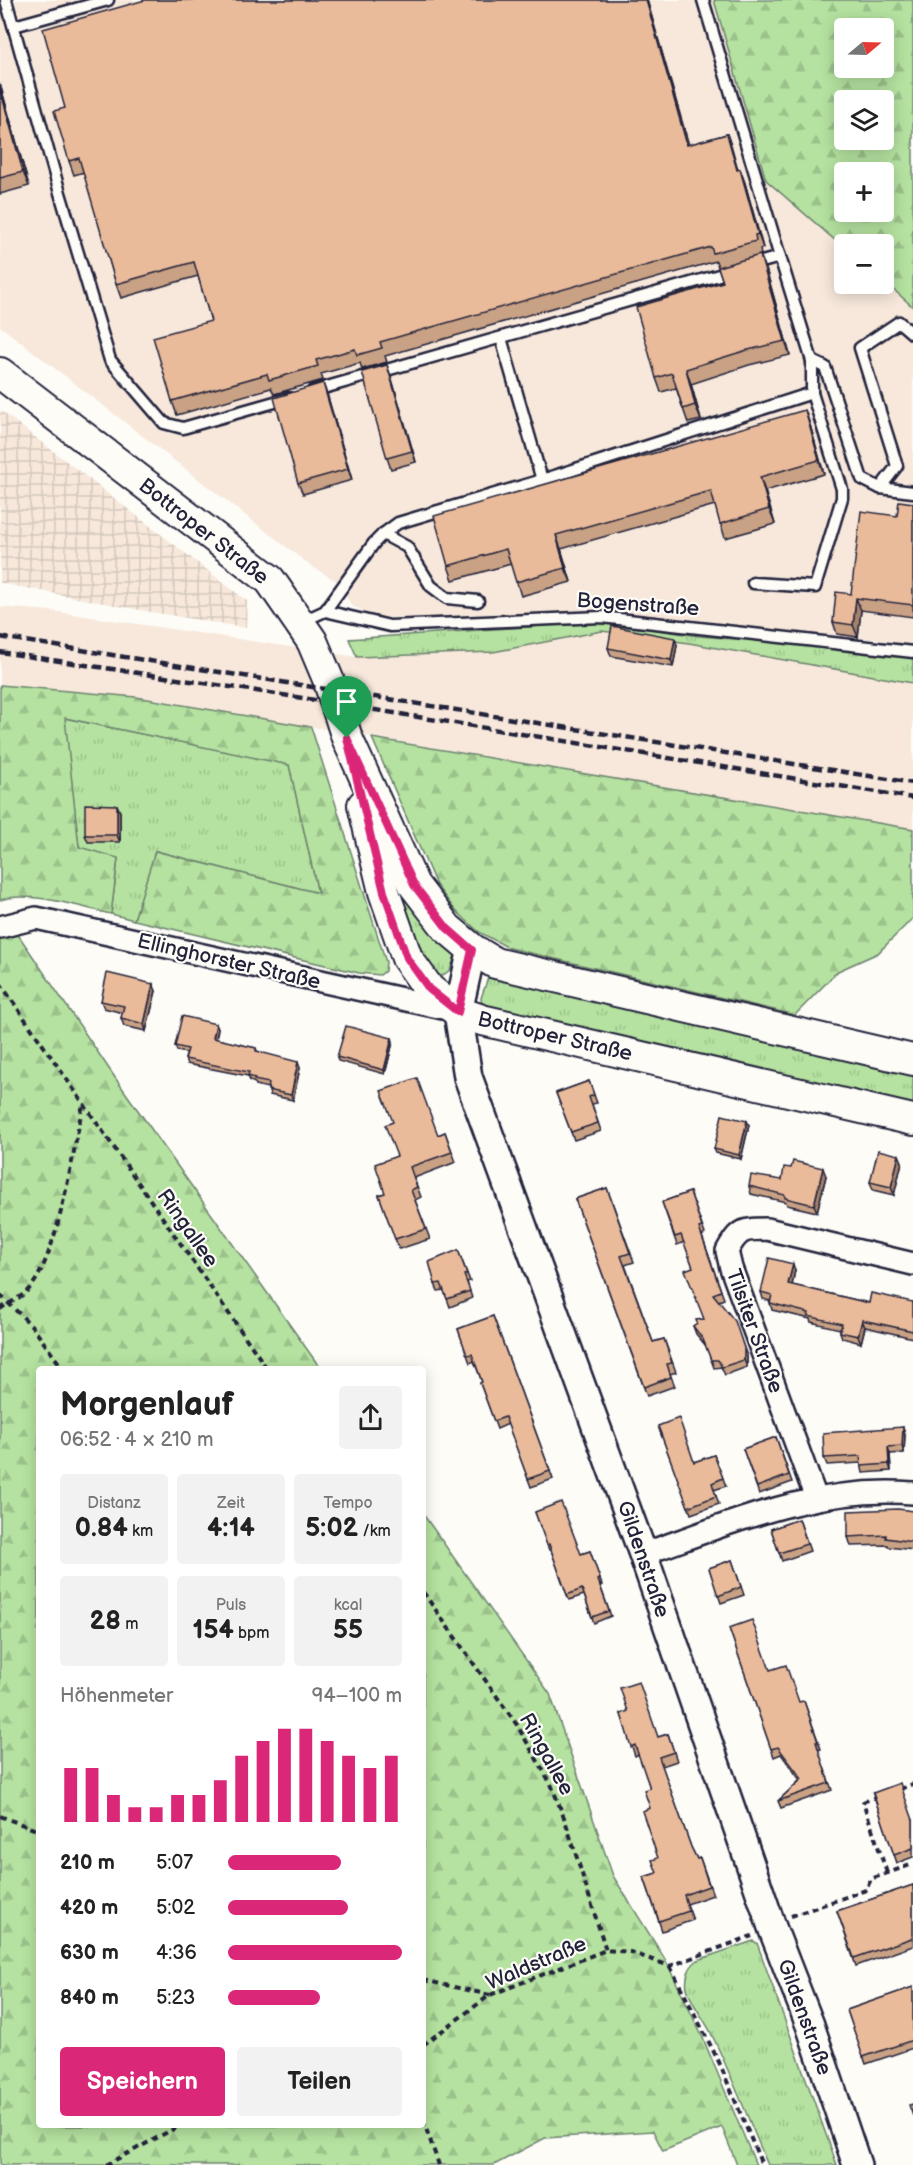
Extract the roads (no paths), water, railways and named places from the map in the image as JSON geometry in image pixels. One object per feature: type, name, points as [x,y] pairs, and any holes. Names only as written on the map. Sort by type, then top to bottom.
[{"type":"main road","name":"Bottroper Straße","points":[[0,373],[270,580],[313,616],[312,641],[328,679],[347,738],[384,892],[407,958],[429,989],[458,1012],[483,1020],[913,1120]]},
{"type":"main road","name":"Bottroper Straße","points":[[347,738],[414,885],[447,928],[472,950],[495,963],[913,1060]]},
{"type":"street","name":"Ellinghorster Straße","points":[[0,927],[36,918],[458,1012]]},
{"type":"street","name":"Gildenstraße","points":[[472,950],[458,1012],[468,1077],[643,1554],[771,1926],[810,2025],[857,2165]]},
{"type":"street","name":"Tilsiter Straße","points":[[816,1498],[731,1268],[728,1251],[734,1239],[747,1229],[767,1229],[913,1264]]},
{"type":"street","points":[[643,1554],[768,1510],[816,1498],[872,1492],[913,1493]]},
{"type":"lane","points":[[6,0],[60,194],[110,360],[164,423],[183,428],[296,396]]},
{"type":"lane","points":[[14,26],[108,0]]},
{"type":"lane","points":[[703,0],[812,361],[813,393],[842,489],[842,498],[815,587],[753,583]]},
{"type":"lane","points":[[308,392],[780,257]]},
{"type":"lane","points":[[880,488],[897,466],[860,348],[899,322],[913,334]]},
{"type":"lane","points":[[501,338],[542,480]]},
{"type":"lane","points":[[812,361],[825,367],[862,479],[880,488],[913,492]]},
{"type":"lane","points":[[313,616],[383,534],[398,523],[542,480],[813,393]]},
{"type":"lane","points":[[383,534],[407,547],[431,586],[447,598],[478,601]]},
{"type":"lane","name":"Bogenstraße","points":[[313,616],[390,626],[601,617],[913,652]]},
{"type":"railway","points":[[0,637],[913,783]]},
{"type":"railway","points":[[0,652],[296,697],[913,798]]}]
